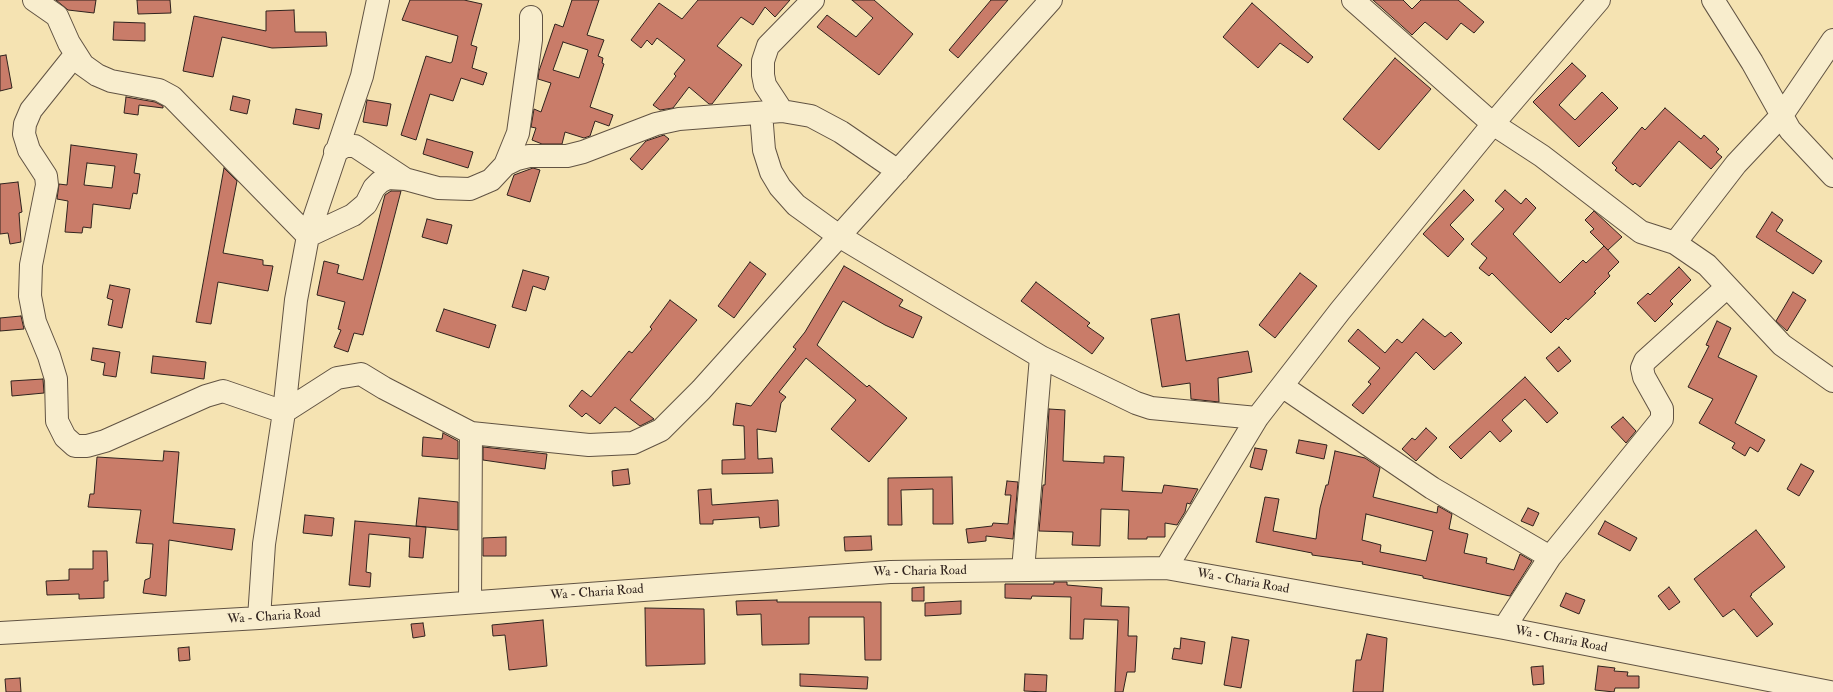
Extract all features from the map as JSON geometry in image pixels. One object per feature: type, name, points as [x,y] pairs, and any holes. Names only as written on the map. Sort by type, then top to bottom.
[{"type":"street","points":[[34,0],[57,16],[75,55],[83,65],[97,75],[111,81],[159,90],[172,97],[308,236]]},
{"type":"street","points":[[260,618],[264,544],[284,412],[296,300],[308,236],[335,152],[362,76],[378,0]]},
{"type":"street","points":[[813,0],[768,46],[763,61],[762,75],[771,112],[764,150],[771,172],[780,187],[796,206],[839,236],[1040,357],[1136,404],[1151,408],[1257,418]]},
{"type":"street","points":[[284,412],[338,378],[361,374],[384,388],[471,433],[589,445],[633,443],[661,430],[700,390],[1051,0]]},
{"type":"street","points":[[1354,0],[1493,124],[1542,156],[1641,232],[1675,243],[1707,265],[1782,345],[1833,381]]},
{"type":"street","points":[[1166,568],[1257,418],[1340,311],[1493,124],[1599,0]]},
{"type":"street","points":[[1713,0],[1752,62],[1790,130],[1833,176]]},
{"type":"street","points":[[505,165],[518,133],[531,40],[531,17]]},
{"type":"street","points":[[1675,243],[1736,164],[1782,115],[1833,40]]},
{"type":"street","points":[[75,55],[31,110],[25,124],[24,134],[30,150],[46,176],[47,185],[31,265],[30,296],[35,322],[49,356],[56,380],[57,421],[65,437],[75,446],[87,446],[105,441],[206,396],[223,391],[284,412]]},
{"type":"street","points":[[308,236],[353,215],[366,204],[374,188],[380,182],[388,178],[405,179],[438,188],[470,189],[491,180],[505,165],[517,159],[529,156],[567,156],[583,152],[656,124],[679,119],[771,112],[811,116],[841,132],[898,171]]},
{"type":"street","points":[[335,152],[345,146],[355,146],[405,179]]},
{"type":"street","points":[[1504,628],[1550,557],[1662,419],[1662,409],[1644,377],[1642,368],[1646,361],[1727,287]]},
{"type":"street","points":[[1023,570],[1040,357]]},
{"type":"street","points":[[1282,386],[1432,488],[1550,557]]},
{"type":"street","points":[[470,602],[471,433]]},
{"type":"street","name":"Wa - Charia Road","points":[[0,633],[260,618],[890,572],[1166,568],[1504,628],[1830,692]]},
{"type":"building","points":[[56,0],[96,0],[94,13],[68,10]]},
{"type":"building","points":[[137,0],[170,0],[171,13],[138,14]]},
{"type":"building","points":[[410,0],[464,0],[482,4],[471,45],[477,47],[472,68],[487,73],[483,85],[461,78],[453,101],[430,94],[416,140],[401,135],[426,56],[450,63],[452,62],[458,36],[402,20]]},
{"type":"building","points":[[572,0],[599,0],[587,35],[604,40],[598,56],[603,58],[602,63],[604,64],[590,107],[613,115],[609,126],[595,121],[590,136],[584,138],[565,132],[562,144],[542,144],[532,140],[536,128],[531,127],[534,109],[541,112],[551,83],[538,79],[539,71],[555,24],[563,27]],"holes":[[[563,42],[588,50],[579,78],[553,70]]]},
{"type":"building","points":[[698,0],[790,0],[775,17],[765,7],[753,25],[741,17],[717,46],[742,65],[712,104],[709,104],[689,87],[673,108],[660,110],[653,105],[676,76],[674,74],[685,60],[657,38],[652,45],[647,40],[641,48],[631,40],[659,3],[682,19]]},
{"type":"building","points":[[852,0],[874,0],[913,34],[879,75],[817,27],[827,15],[856,37],[873,18]]},
{"type":"building","points":[[991,0],[1008,0],[958,58],[949,50]]},
{"type":"building","points":[[1373,0],[1403,0],[1412,9],[1421,0],[1458,0],[1484,22],[1474,33],[1461,23],[1447,40],[1425,22],[1412,35]]},
{"type":"building","points":[[1252,3],[1313,57],[1308,63],[1280,43],[1258,68],[1223,37]]},
{"type":"building","points":[[294,10],[295,32],[326,32],[327,46],[272,48],[222,37],[213,77],[183,71],[194,16],[266,31],[266,11]]},
{"type":"building","points":[[114,22],[145,23],[145,41],[113,40]]},
{"type":"building","points":[[6,55],[12,88],[0,91],[0,56]]},
{"type":"building","points":[[1395,58],[1431,89],[1379,150],[1343,119]]},
{"type":"building","points":[[1572,63],[1586,76],[1559,105],[1575,120],[1602,92],[1618,108],[1579,147],[1533,102]]},
{"type":"building","points":[[233,96],[250,100],[247,114],[230,110]]},
{"type":"building","points":[[126,97],[155,102],[163,106],[163,108],[139,105],[138,115],[124,113]]},
{"type":"building","points":[[367,100],[391,104],[387,126],[363,122]]},
{"type":"building","points":[[1665,108],[1701,139],[1704,135],[1719,149],[1716,152],[1722,157],[1711,169],[1679,141],[1640,187],[1635,183],[1633,185],[1615,170],[1617,168],[1612,163],[1642,127],[1645,130]]},
{"type":"building","points":[[296,109],[322,114],[319,129],[293,124]]},
{"type":"building","points":[[664,135],[669,139],[642,170],[630,159],[646,141]]},
{"type":"building","points":[[427,139],[473,152],[468,168],[423,154]]},
{"type":"building","points":[[71,145],[137,154],[134,173],[140,174],[137,194],[133,193],[130,209],[93,204],[91,228],[83,227],[82,233],[65,232],[68,201],[57,199],[59,184],[67,185]],"holes":[[[87,163],[115,166],[112,188],[84,185]]]},
{"type":"building","points":[[224,168],[237,181],[223,253],[263,260],[263,265],[273,266],[268,291],[218,282],[211,324],[196,322]]},
{"type":"building","points":[[533,168],[540,170],[530,202],[507,195],[514,175]]},
{"type":"building","points":[[18,182],[22,212],[19,213],[21,242],[10,244],[8,233],[0,234],[0,184]]},
{"type":"building","points":[[1464,190],[1474,200],[1450,225],[1464,239],[1448,257],[1423,234]]},
{"type":"building","points":[[1505,190],[1521,204],[1526,198],[1536,208],[1513,234],[1560,283],[1583,260],[1586,263],[1604,246],[1619,262],[1608,273],[1610,276],[1594,292],[1596,293],[1568,320],[1566,318],[1551,333],[1492,273],[1489,276],[1479,268],[1487,258],[1471,244],[1504,209],[1495,201]]},
{"type":"building","points":[[391,191],[401,191],[381,268],[363,335],[354,333],[348,352],[334,347],[341,330],[338,329],[345,302],[317,295],[324,261],[339,265],[337,273],[363,280],[385,195]]},
{"type":"building","points":[[1594,211],[1622,237],[1608,250],[1590,232],[1594,229],[1585,220]]},
{"type":"building","points":[[1772,212],[1783,220],[1776,231],[1822,261],[1813,274],[1756,237]]},
{"type":"building","points":[[427,219],[452,225],[447,244],[422,237]]},
{"type":"building","points":[[750,262],[766,274],[734,318],[718,306]]},
{"type":"building","points":[[844,266],[903,300],[899,306],[922,317],[913,338],[885,325],[843,301],[817,345],[867,387],[869,385],[907,418],[869,462],[831,429],[856,400],[806,358],[779,392],[786,397],[781,403],[776,432],[757,429],[758,459],[772,458],[773,473],[722,474],[722,460],[745,459],[744,426],[733,425],[736,403],[751,406],[796,349],[793,347],[805,332]]},
{"type":"building","points":[[1679,267],[1691,280],[1670,301],[1673,304],[1655,322],[1637,303],[1648,293],[1650,295]]},
{"type":"building","points":[[523,270],[549,277],[545,290],[533,286],[526,311],[512,307]]},
{"type":"building","points":[[1300,273],[1317,286],[1275,338],[1259,325]]},
{"type":"building","points":[[1036,282],[1090,323],[1087,326],[1104,338],[1092,354],[1021,301]]},
{"type":"building","points":[[110,285],[130,289],[122,328],[108,325],[113,300],[107,298]]},
{"type":"building","points":[[1793,292],[1806,300],[1787,331],[1776,321]]},
{"type":"building","points":[[670,300],[697,320],[630,400],[654,419],[640,426],[615,407],[600,424],[586,413],[582,417],[569,406],[582,390],[591,397],[629,351],[632,353],[652,329],[650,327]]},
{"type":"building","points":[[444,309],[496,325],[489,348],[436,331]]},
{"type":"building","points":[[1179,314],[1186,361],[1248,351],[1252,372],[1218,378],[1219,402],[1191,399],[1190,383],[1162,387],[1151,319]]},
{"type":"building","points":[[21,316],[24,329],[0,331],[0,318]]},
{"type":"building","points":[[1423,319],[1445,337],[1451,332],[1462,343],[1434,370],[1416,352],[1363,414],[1352,405],[1371,384],[1368,382],[1380,368],[1348,341],[1358,329],[1385,353],[1397,339],[1402,343]]},
{"type":"building","points":[[1717,321],[1731,328],[1718,357],[1757,376],[1735,423],[1765,440],[1758,452],[1750,447],[1745,456],[1732,448],[1735,443],[1699,423],[1713,399],[1688,387],[1709,346],[1706,345]]},
{"type":"building","points":[[1559,347],[1571,361],[1558,372],[1546,358]]},
{"type":"building","points":[[93,348],[120,352],[116,377],[103,375],[105,363],[91,360]]},
{"type":"building","points":[[153,356],[206,362],[204,379],[151,373]]},
{"type":"building","points":[[1525,377],[1558,413],[1547,423],[1525,399],[1502,420],[1512,431],[1500,442],[1490,431],[1461,459],[1449,447]]},
{"type":"building","points":[[43,379],[44,393],[12,396],[11,381]]},
{"type":"building","points":[[1049,409],[1065,410],[1063,461],[1104,463],[1104,456],[1124,457],[1122,491],[1162,493],[1164,485],[1198,489],[1190,504],[1187,503],[1185,512],[1177,525],[1165,523],[1165,537],[1128,539],[1129,510],[1101,509],[1100,546],[1072,545],[1073,532],[1039,531],[1043,485],[1045,485]]},
{"type":"building","points":[[1623,417],[1636,431],[1626,443],[1611,427]]},
{"type":"building","points":[[1426,428],[1437,438],[1416,461],[1402,449],[1412,438],[1415,440]]},
{"type":"building","points":[[443,433],[458,441],[458,459],[422,456],[423,437],[442,439]]},
{"type":"building","points":[[1299,440],[1327,445],[1324,459],[1296,453]]},
{"type":"building","points":[[483,447],[547,454],[545,469],[483,460]]},
{"type":"building","points":[[1255,448],[1267,450],[1262,470],[1250,467]]},
{"type":"building","points":[[164,451],[179,452],[173,523],[235,529],[232,550],[169,540],[166,596],[143,593],[145,580],[150,578],[153,544],[136,543],[141,510],[88,507],[90,494],[94,494],[97,457],[163,461]]},
{"type":"building","points":[[1335,451],[1365,458],[1380,468],[1373,497],[1437,513],[1438,506],[1452,514],[1449,529],[1468,534],[1464,553],[1487,558],[1486,563],[1514,570],[1520,554],[1532,561],[1510,596],[1362,564],[1363,562],[1312,555],[1312,553],[1256,542],[1265,497],[1279,499],[1273,531],[1316,539],[1320,508],[1326,485],[1328,485]],"holes":[[[1366,514],[1433,531],[1426,561],[1380,552],[1381,545],[1362,540]]]},
{"type":"building","points":[[1801,464],[1814,471],[1799,496],[1787,489]]},
{"type":"building","points":[[628,469],[630,484],[613,486],[612,471]]},
{"type":"building","points":[[952,477],[953,524],[933,524],[933,489],[901,490],[902,525],[888,525],[888,478]]},
{"type":"building","points":[[1007,481],[1018,482],[1013,539],[986,536],[986,541],[968,543],[966,529],[992,526],[993,523],[1008,524],[1011,495],[1005,495]]},
{"type":"building","points":[[711,489],[712,505],[778,500],[779,526],[760,528],[759,517],[713,520],[713,524],[700,524],[698,490]]},
{"type":"building","points":[[419,498],[458,502],[458,530],[416,526]]},
{"type":"building","points":[[1528,508],[1539,513],[1533,526],[1521,521]]},
{"type":"building","points":[[305,515],[334,518],[332,536],[303,533]]},
{"type":"building","points":[[355,521],[426,527],[423,558],[409,557],[410,538],[369,534],[366,572],[371,573],[370,587],[349,585]]},
{"type":"building","points":[[1605,521],[1637,538],[1630,551],[1598,534]]},
{"type":"building","points":[[1756,530],[1785,567],[1750,596],[1773,624],[1757,637],[1734,609],[1723,617],[1694,579]]},
{"type":"building","points":[[871,536],[872,550],[845,551],[844,537]]},
{"type":"building","points":[[506,537],[506,556],[483,556],[483,538]]},
{"type":"building","points":[[93,551],[107,551],[108,581],[104,581],[104,598],[79,599],[79,594],[47,595],[46,581],[69,580],[69,569],[93,569]]},
{"type":"building","points":[[1054,582],[1067,582],[1067,585],[1102,588],[1101,606],[1129,607],[1128,636],[1137,636],[1135,672],[1127,672],[1123,692],[1115,692],[1118,620],[1084,619],[1083,639],[1070,639],[1071,597],[1032,596],[1031,599],[1005,598],[1005,584],[1054,584]]},
{"type":"building","points":[[924,587],[924,601],[912,601],[912,588]]},
{"type":"building","points":[[1669,587],[1680,602],[1669,610],[1658,596]]},
{"type":"building","points":[[1566,593],[1585,600],[1579,614],[1560,606]]},
{"type":"building","points":[[777,600],[777,602],[881,602],[881,660],[865,660],[864,617],[809,617],[809,644],[762,645],[761,614],[737,615],[736,601]]},
{"type":"building","points":[[961,601],[961,614],[925,616],[925,603]]},
{"type":"building","points":[[645,608],[704,609],[705,664],[646,666]]},
{"type":"building","points":[[543,620],[547,666],[509,670],[505,635],[493,636],[492,625]]},
{"type":"building","points":[[423,623],[425,636],[413,638],[411,624]]},
{"type":"building","points":[[1367,634],[1387,638],[1383,692],[1353,692],[1356,660],[1361,660]]},
{"type":"building","points":[[1232,637],[1249,640],[1241,688],[1224,685]]},
{"type":"building","points":[[1181,638],[1205,642],[1202,664],[1172,659],[1174,648],[1180,649]]},
{"type":"building","points":[[189,647],[190,660],[179,661],[178,648]]},
{"type":"building","points":[[1543,666],[1544,684],[1533,685],[1531,667]]},
{"type":"building","points":[[1598,666],[1615,668],[1614,671],[1628,672],[1627,676],[1639,676],[1639,688],[1615,688],[1614,692],[1595,690]]},
{"type":"building","points":[[800,674],[868,677],[867,689],[800,686]]},
{"type":"building","points":[[1025,674],[1047,675],[1046,692],[1024,691]]},
{"type":"building","points":[[20,678],[21,692],[6,692],[5,679]]}]
